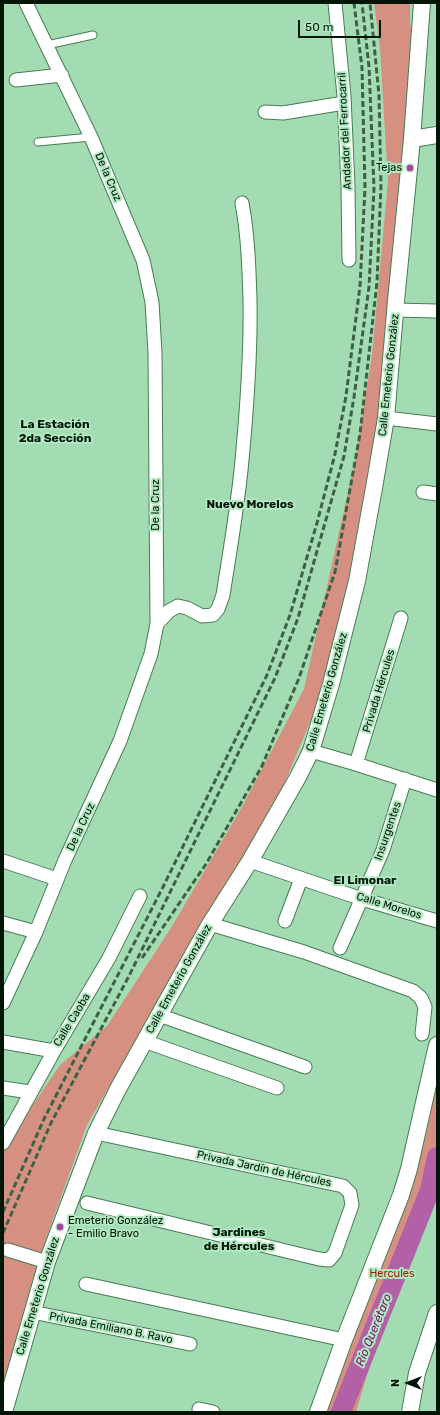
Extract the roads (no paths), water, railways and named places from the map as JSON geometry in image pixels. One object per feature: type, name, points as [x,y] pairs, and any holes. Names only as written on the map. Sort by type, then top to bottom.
[{"type":"street","name":"De la Cruz","points":[[3,1003],[36,932],[57,879],[120,741],[151,654],[157,624],[155,353],[152,302],[143,260],[91,137],[26,3]]},
{"type":"street","name":"Andador del Ferrocarril","points":[[334,3],[344,103],[348,186],[349,260]]},
{"type":"street","name":"Calle Emeterio González","points":[[4,1412],[47,1262],[96,1133],[144,1041],[210,924],[250,860],[298,777],[311,751],[331,684],[357,581],[386,418],[412,140],[420,6]]},
{"type":"street","points":[[16,80],[62,75]]},
{"type":"street","points":[[265,112],[283,112],[344,103]]},
{"type":"street","points":[[412,140],[437,135]]},
{"type":"street","points":[[157,624],[169,611],[178,606],[187,608],[202,616],[213,616],[218,609],[223,595],[242,461],[247,390],[250,324],[247,247],[243,209]]},
{"type":"street","points":[[395,310],[437,311]]},
{"type":"street","points":[[386,418],[437,424]]},
{"type":"street","points":[[424,492],[437,494]]},
{"type":"street","name":"Privada Hércules","points":[[356,764],[402,618]]},
{"type":"street","points":[[311,751],[437,790]]},
{"type":"street","name":"Insurgentes","points":[[340,948],[383,850],[405,779]]},
{"type":"street","name":"Calle Morelos","points":[[250,860],[301,879],[437,921]]},
{"type":"street","points":[[3,861],[57,879]]},
{"type":"street","points":[[285,921],[301,879]]},
{"type":"street","name":"Calle Caoba","points":[[3,1143],[30,1092],[109,958],[140,896]]},
{"type":"street","points":[[3,923],[36,932]]},
{"type":"street","points":[[210,924],[304,952],[413,991],[422,998],[425,1007],[422,1034]]},
{"type":"street","points":[[159,1015],[305,1067]]},
{"type":"street","points":[[144,1041],[277,1088]]},
{"type":"street","points":[[3,1042],[54,1051]]},
{"type":"street","points":[[318,1412],[344,1340],[401,1195],[409,1169],[437,1045]]},
{"type":"street","points":[[3,1088],[30,1092]]},
{"type":"street","name":"Privada Jardín de Hércules","points":[[87,1203],[319,1259],[329,1260],[335,1254],[352,1205],[350,1193],[343,1186],[96,1133]]},
{"type":"street","points":[[8,1250],[47,1262]]},
{"type":"street","points":[[86,1284],[344,1340]]},
{"type":"street","name":"Privada Emiliano B. Ravo","points":[[32,1312],[190,1344]]},
{"type":"street","points":[[410,1412],[417,1373],[437,1313]]},
{"type":"street","points":[[199,1409],[213,1412]]},
{"type":"lane","points":[[47,45],[93,35]]},
{"type":"lane","points":[[38,142],[91,137]]},
{"type":"waterway","name":"Río Querétaro","points":[[341,1412],[430,1190],[437,1157]]},
{"type":"railway","points":[[3,1212],[44,1119],[163,887],[267,675],[290,615],[317,523],[335,454],[346,396],[360,286],[365,188],[362,68],[354,3]]},
{"type":"railway","points":[[3,1233],[51,1123],[129,976],[275,678],[298,618],[344,456],[354,397],[369,287],[374,188],[369,67],[362,3]]},
{"type":"railway","points":[[142,958],[206,864],[262,766],[299,678],[335,572],[360,434],[377,282],[381,185],[379,95],[370,3]]},
{"type":"place","name":"Tejas","points":[[410,168]]},
{"type":"place","name":"Emeterio González - Emilio Bravo","points":[[60,1227]]},
{"type":"district","name":"La Estación 2da Sección","points":[[55,432]]},
{"type":"district","name":"Nuevo Morelos","points":[[250,505]]},
{"type":"district","name":"El Limonar","points":[[365,881]]},
{"type":"district","name":"Jardines de Hércules","points":[[239,1240]]},
{"type":"park label","name":"Hercules","points":[[392,1274]]}]
